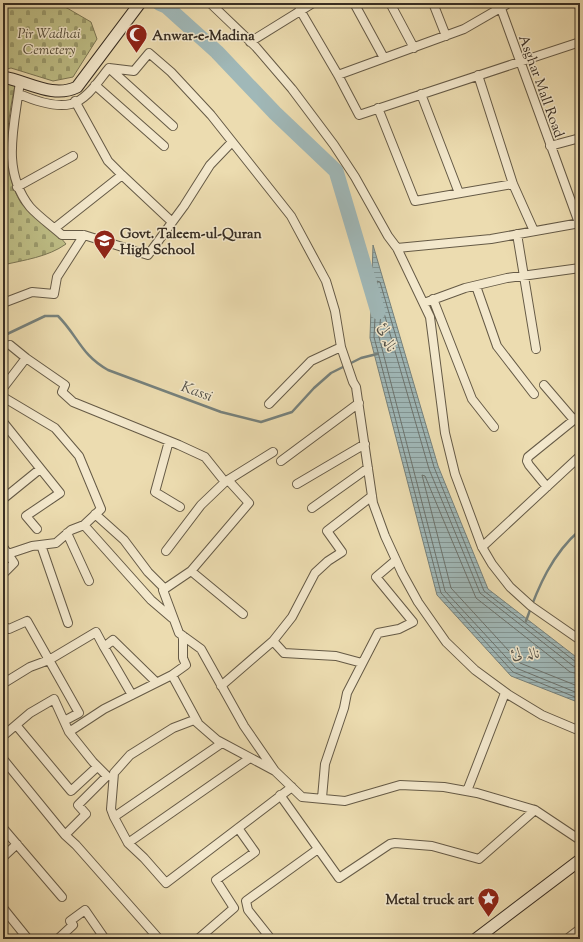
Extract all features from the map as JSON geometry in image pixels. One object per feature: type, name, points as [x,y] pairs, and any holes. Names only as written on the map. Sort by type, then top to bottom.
[{"type":"main road","points":[[3,77],[57,92],[69,91],[77,87],[140,3]]},
{"type":"main road","points":[[476,939],[580,860]]},
{"type":"street","points":[[250,42],[299,6],[313,3]]},
{"type":"street","points":[[354,3],[384,58]]},
{"type":"street","points":[[390,3],[414,48]]},
{"type":"street","points":[[433,3],[446,36]]},
{"type":"street","points":[[338,75],[464,29],[499,5],[509,3]]},
{"type":"street","points":[[578,3],[580,9]]},
{"type":"street","points":[[215,4],[292,89],[334,144],[368,198],[388,236],[397,248],[430,317],[445,433],[455,474],[482,547],[492,564],[510,587],[531,606],[580,640]]},
{"type":"street","name":"Asghar Mall Road","points":[[499,5],[579,223]]},
{"type":"street","points":[[299,6],[359,115],[580,42]]},
{"type":"street","points":[[109,68],[134,71],[149,54],[170,72],[201,104],[291,216],[320,266],[326,281],[335,311],[341,347],[353,382],[356,386],[372,496],[385,536],[418,602],[446,642],[475,670],[542,716],[580,731]]},
{"type":"street","points":[[19,94],[56,104],[70,104],[95,85],[109,68]]},
{"type":"street","points":[[109,68],[173,126]]},
{"type":"street","points":[[478,75],[513,184],[534,231]]},
{"type":"street","points":[[20,81],[19,94],[13,115],[10,143],[12,175],[30,207],[62,235],[84,235],[148,255],[171,221],[184,206],[210,164],[232,142]]},
{"type":"street","points":[[95,85],[164,146]]},
{"type":"street","points":[[421,94],[459,193]]},
{"type":"street","points":[[75,101],[108,161],[171,221]]},
{"type":"street","points":[[378,108],[415,201],[513,184]]},
{"type":"street","points":[[550,146],[580,138]]},
{"type":"street","points":[[18,188],[73,156]]},
{"type":"street","points":[[55,228],[122,175]]},
{"type":"street","points":[[397,248],[491,239],[579,223]]},
{"type":"street","points":[[517,234],[536,349]]},
{"type":"street","points":[[3,303],[32,292],[54,294],[57,277],[84,235]]},
{"type":"street","points":[[424,303],[476,286],[523,276],[580,268]]},
{"type":"street","points":[[476,286],[497,346],[534,394]]},
{"type":"street","points":[[433,299],[472,399],[494,427]]},
{"type":"street","points":[[10,345],[65,385],[62,392],[73,402],[205,457],[249,503],[191,571],[163,590],[179,633],[200,649],[244,726],[275,771]]},
{"type":"street","points":[[269,404],[311,361],[341,347]]},
{"type":"street","points":[[3,388],[26,358]]},
{"type":"street","points":[[544,385],[577,417],[528,457],[528,465],[547,487]]},
{"type":"street","points":[[3,397],[56,428],[79,456],[101,509],[84,525],[67,534],[56,543],[6,551],[14,563],[3,574]]},
{"type":"street","points":[[281,461],[359,403]]},
{"type":"street","points":[[3,422],[60,493],[26,516],[37,529]]},
{"type":"street","points":[[169,441],[155,492],[180,506]]},
{"type":"street","points":[[297,484],[365,444]]},
{"type":"street","points":[[166,551],[201,505],[227,481],[273,452]]},
{"type":"street","points":[[482,547],[580,456]]},
{"type":"street","points":[[312,508],[368,468]]},
{"type":"street","points":[[3,499],[40,469]]},
{"type":"street","points":[[222,686],[273,641],[292,617],[315,573],[328,561],[342,552],[327,531],[372,496]]},
{"type":"street","points":[[96,514],[124,540],[148,572],[165,589]]},
{"type":"street","points":[[84,525],[151,600],[174,620]]},
{"type":"street","points":[[67,534],[89,581]]},
{"type":"street","points":[[41,545],[68,623]]},
{"type":"street","points":[[322,798],[325,764],[344,708],[346,693],[362,662],[378,633],[399,629],[413,622],[376,577],[396,560]]},
{"type":"street","points":[[191,571],[243,614]]},
{"type":"street","points":[[3,626],[9,629],[27,621],[79,713],[64,721]]},
{"type":"street","points":[[3,682],[30,667],[49,660],[96,632],[132,695]]},
{"type":"street","points":[[69,732],[104,709],[172,674],[186,665],[183,658],[182,636]]},
{"type":"street","points":[[104,647],[113,640],[156,682]]},
{"type":"street","points":[[273,641],[284,653],[336,656],[362,662]]},
{"type":"street","points":[[172,674],[200,725]]},
{"type":"street","points":[[467,791],[505,692]]},
{"type":"street","points":[[3,736],[30,713],[54,699],[69,732],[97,767],[107,776],[78,805],[86,814],[65,835]]},
{"type":"street","points":[[292,786],[166,883],[144,858],[128,844],[111,809],[114,772],[130,755],[173,728],[194,720],[222,743],[275,771],[292,786],[302,797],[345,801],[400,785],[444,787],[467,791],[535,810],[580,840]]},
{"type":"street","points":[[16,725],[71,791],[97,767]]},
{"type":"street","points":[[114,817],[222,743]]},
{"type":"street","points":[[128,844],[250,758]]},
{"type":"street","points":[[3,759],[65,835],[76,845],[159,939]]},
{"type":"street","points":[[280,795],[339,878],[384,847],[395,843],[432,846],[479,859],[535,810]]},
{"type":"street","points":[[3,828],[62,896]]},
{"type":"street","points":[[198,939],[234,908],[216,880],[255,852],[238,828]]},
{"type":"street","points":[[3,857],[17,844]]},
{"type":"street","points":[[271,939],[248,910],[246,901],[318,849]]},
{"type":"street","points":[[3,908],[28,939]]},
{"type":"street","points":[[58,939],[73,925],[70,921],[85,910],[105,939]]},
{"type":"street","points":[[567,939],[580,929]]},
{"type":"green space","name":"Pir Wadhai Cemetery","points":[[3,3],[52,3],[67,8],[91,22],[97,39],[73,77],[53,81],[11,68],[3,70]]},
{"type":"green space","name":"Pir Wadhai Cemetery","points":[[3,83],[15,85],[7,146],[10,175],[14,189],[23,206],[48,224],[66,244],[44,255],[3,265]]},
{"type":"water","name":"نالہ لئ","points":[[373,245],[438,466],[488,589],[580,660],[580,703],[511,676],[437,595],[370,338]]},
{"type":"waterway","name":"نالہ لئ","points":[[159,3],[166,6],[217,52],[275,113],[336,171],[378,312]]},
{"type":"waterway","name":"Kassi","points":[[3,336],[45,316],[58,316],[65,323],[86,352],[108,370],[221,412],[261,422],[292,412],[314,388],[331,373],[361,358],[377,354]]},
{"type":"waterway","points":[[526,621],[541,584],[554,560],[570,539],[580,530]]},
{"type":"place","name":"Anwar-e-Madina","points":[[136,54]]},
{"type":"place","name":"Govt. Taleem-ul-Quran High School","points":[[105,260]]},
{"type":"place","name":"Metal truck art","points":[[489,918]]}]
